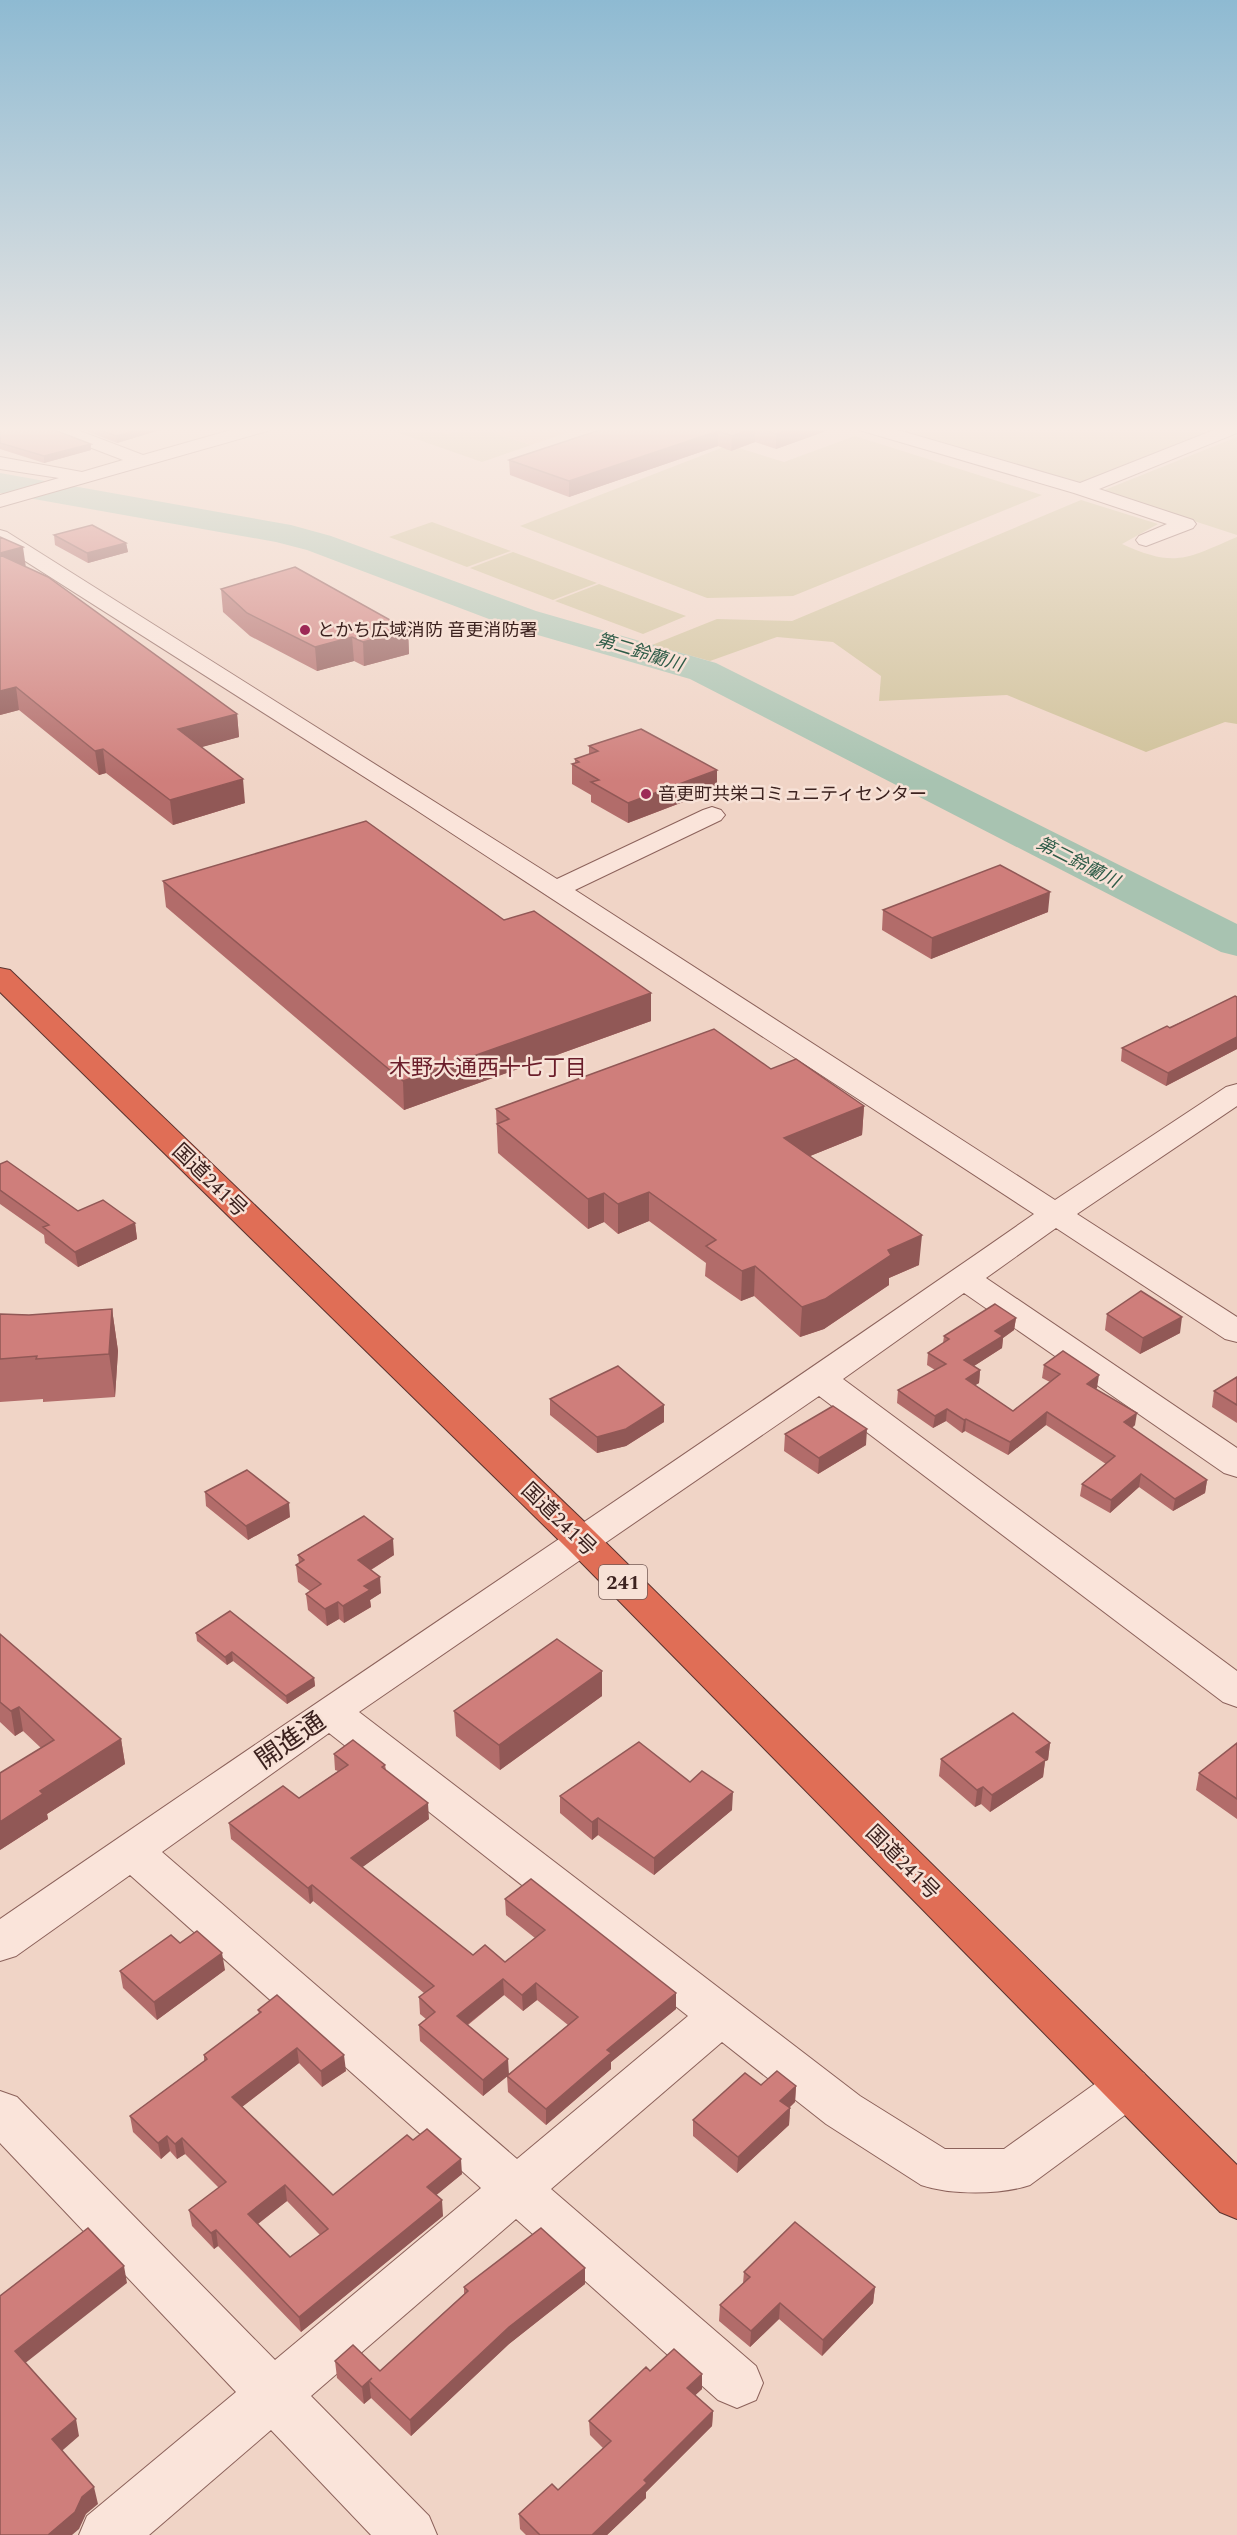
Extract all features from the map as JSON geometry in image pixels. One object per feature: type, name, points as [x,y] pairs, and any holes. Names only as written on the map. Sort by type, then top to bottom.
[{"type":"highway","name":"国道241号","points":[[0,976],[581,1540],[1237,2197]]},
{"type":"street","points":[[13,544],[554,890],[1237,1332]]},
{"type":"street","points":[[554,890],[711,815]]},
{"type":"street","name":"開進通","points":[[0,1943],[330,1712],[820,1379],[963,1277],[1237,1093]]},
{"type":"street","points":[[963,1277],[1237,1465]]},
{"type":"street","points":[[820,1379],[1237,1692]]},
{"type":"street","points":[[330,1712],[843,2110],[938,2170],[1013,2170],[1127,2087]]},
{"type":"street","points":[[132,1851],[736,2383]]},
{"type":"street","points":[[107,2535],[722,2015]]},
{"type":"street","points":[[0,2111],[410,2535]]},
{"type":"shaded area","points":[[408,544],[493,544],[511,551],[467,567]]},
{"type":"shaded area","points":[[568,544],[920,544],[793,596],[707,598]]},
{"type":"shaded area","points":[[975,544],[1123,544],[1155,556],[1180,558],[1220,544],[1237,544],[1237,724],[1225,722],[1146,752],[1007,695],[879,701],[881,676],[833,642],[777,637],[710,661],[652,645],[717,619],[792,621]]},
{"type":"shaded area","points":[[513,552],[597,583],[553,600],[470,568]]},
{"type":"shaded area","points":[[599,584],[686,616],[643,634],[555,601]]},
{"type":"building","points":[[0,544],[17,544],[23,547],[0,553]]},
{"type":"building","points":[[71,544],[121,544],[87,553]]},
{"type":"building","points":[[0,555],[48,577],[237,714],[178,729],[243,779],[170,800],[103,749],[95,751],[16,687],[0,691]]},
{"type":"building","points":[[295,567],[408,630],[363,642],[352,637],[315,647],[247,613],[221,589]]},
{"type":"building","points":[[641,729],[717,770],[628,803],[591,782],[599,780],[572,764],[579,762],[575,759],[598,751],[589,746]]},
{"type":"building","points":[[366,821],[504,920],[534,911],[651,993],[403,1081],[163,881]]},
{"type":"building","points":[[1000,865],[1050,892],[932,938],[883,910]]},
{"type":"building","points":[[1237,997],[1237,1037],[1168,1073],[1122,1048],[1167,1026],[1170,1028]]},
{"type":"building","points":[[714,1029],[771,1069],[796,1059],[864,1106],[784,1138],[922,1235],[888,1250],[891,1255],[825,1299],[802,1307],[755,1266],[742,1271],[706,1246],[716,1240],[649,1192],[618,1204],[604,1193],[588,1199],[497,1124],[509,1119],[496,1109]]},
{"type":"building","points":[[7,1161],[78,1211],[103,1200],[135,1223],[75,1252],[43,1227],[49,1225],[0,1190],[0,1164]]},
{"type":"building","points":[[1141,1291],[1182,1317],[1143,1338],[1107,1314]]},
{"type":"building","points":[[995,1304],[1016,1318],[995,1331],[1003,1336],[964,1360],[980,1370],[966,1379],[1013,1411],[1060,1374],[1044,1365],[1063,1351],[1099,1375],[1087,1384],[1137,1413],[1124,1422],[1207,1480],[1175,1499],[1141,1474],[1111,1500],[1082,1484],[1115,1456],[1047,1412],[1010,1442],[964,1420],[947,1409],[935,1416],[898,1390],[946,1364],[928,1353],[949,1339],[944,1336]]},
{"type":"building","points":[[112,1309],[109,1354],[0,1359],[0,1314],[29,1315]]},
{"type":"building","points":[[618,1366],[664,1405],[626,1429],[597,1437],[550,1399]]},
{"type":"building","points":[[1237,1377],[1237,1405],[1214,1391]]},
{"type":"building","points":[[833,1406],[867,1429],[819,1458],[785,1434]]},
{"type":"building","points":[[247,1470],[289,1503],[246,1526],[205,1492]]},
{"type":"building","points":[[364,1516],[393,1539],[358,1560],[380,1577],[364,1586],[370,1590],[343,1606],[338,1602],[325,1609],[306,1594],[321,1584],[296,1565],[304,1560],[298,1555]]},
{"type":"building","points":[[230,1611],[314,1678],[286,1696],[232,1652],[225,1657],[196,1633]]},
{"type":"building","points":[[0,1634],[121,1739],[40,1791],[43,1794],[0,1822],[0,1773],[54,1740],[19,1707],[11,1711],[0,1702]]},
{"type":"building","points":[[557,1639],[602,1671],[499,1745],[454,1711]]},
{"type":"building","points":[[1013,1713],[1050,1743],[1036,1752],[1046,1760],[992,1795],[983,1787],[977,1790],[941,1759]]},
{"type":"building","points":[[353,1740],[385,1765],[382,1767],[428,1803],[351,1858],[473,1955],[485,1945],[505,1962],[545,1930],[505,1899],[531,1879],[676,1993],[607,2050],[611,2053],[546,2109],[507,2076],[578,2017],[536,1983],[522,1995],[503,1979],[457,2016],[508,2059],[483,2080],[419,2025],[435,2012],[419,1997],[434,1986],[312,1885],[308,1888],[229,1823],[283,1786],[299,1798],[348,1765],[334,1754]]},
{"type":"building","points":[[639,1742],[690,1782],[702,1771],[733,1792],[654,1858],[598,1818],[592,1822],[560,1796]]},
{"type":"building","points":[[1237,1743],[1237,1799],[1199,1773]]},
{"type":"building","points":[[197,1931],[222,1953],[154,2002],[120,1971],[171,1935],[180,1943]]},
{"type":"building","points":[[277,1995],[344,2055],[321,2071],[297,2048],[232,2097],[333,2195],[407,2135],[413,2140],[427,2129],[461,2159],[427,2187],[442,2200],[299,2317],[216,2230],[211,2233],[189,2210],[226,2182],[182,2138],[175,2144],[167,2136],[158,2143],[130,2116],[207,2059],[204,2055],[261,2012],[258,2010]],"holes":[[[285,2185],[328,2229],[290,2257],[248,2214]]]},
{"type":"building","points":[[777,2071],[796,2086],[780,2101],[790,2108],[738,2157],[693,2120],[745,2073],[761,2085]]},
{"type":"building","points":[[795,2222],[875,2287],[823,2340],[780,2303],[751,2331],[720,2305],[750,2277],[744,2272]]},
{"type":"building","points":[[88,2228],[124,2266],[15,2351],[76,2419],[52,2439],[94,2487],[82,2497],[75,2512],[48,2535],[0,2535],[0,2296]]},
{"type":"building","points":[[541,2228],[585,2268],[509,2327],[410,2420],[369,2381],[372,2378],[362,2387],[335,2361],[353,2345],[380,2371],[468,2291],[464,2287]]},
{"type":"building","points":[[674,2349],[702,2374],[687,2388],[713,2411],[644,2480],[647,2483],[592,2535],[540,2535],[519,2514],[552,2484],[558,2490],[611,2441],[589,2421],[646,2367],[650,2371]]},
{"type":"waterway","name":"第二鈴蘭川","points":[[322,544],[523,619],[703,671],[1237,942]]},
{"type":"place","name":"とかち広域消防 音更消防署","points":[[305,630]]},
{"type":"place","name":"音更町共栄コミュニティセンター","points":[[646,794]]},
{"type":"district","name":"木野大通西十七丁目","points":[[488,1067]]}]
